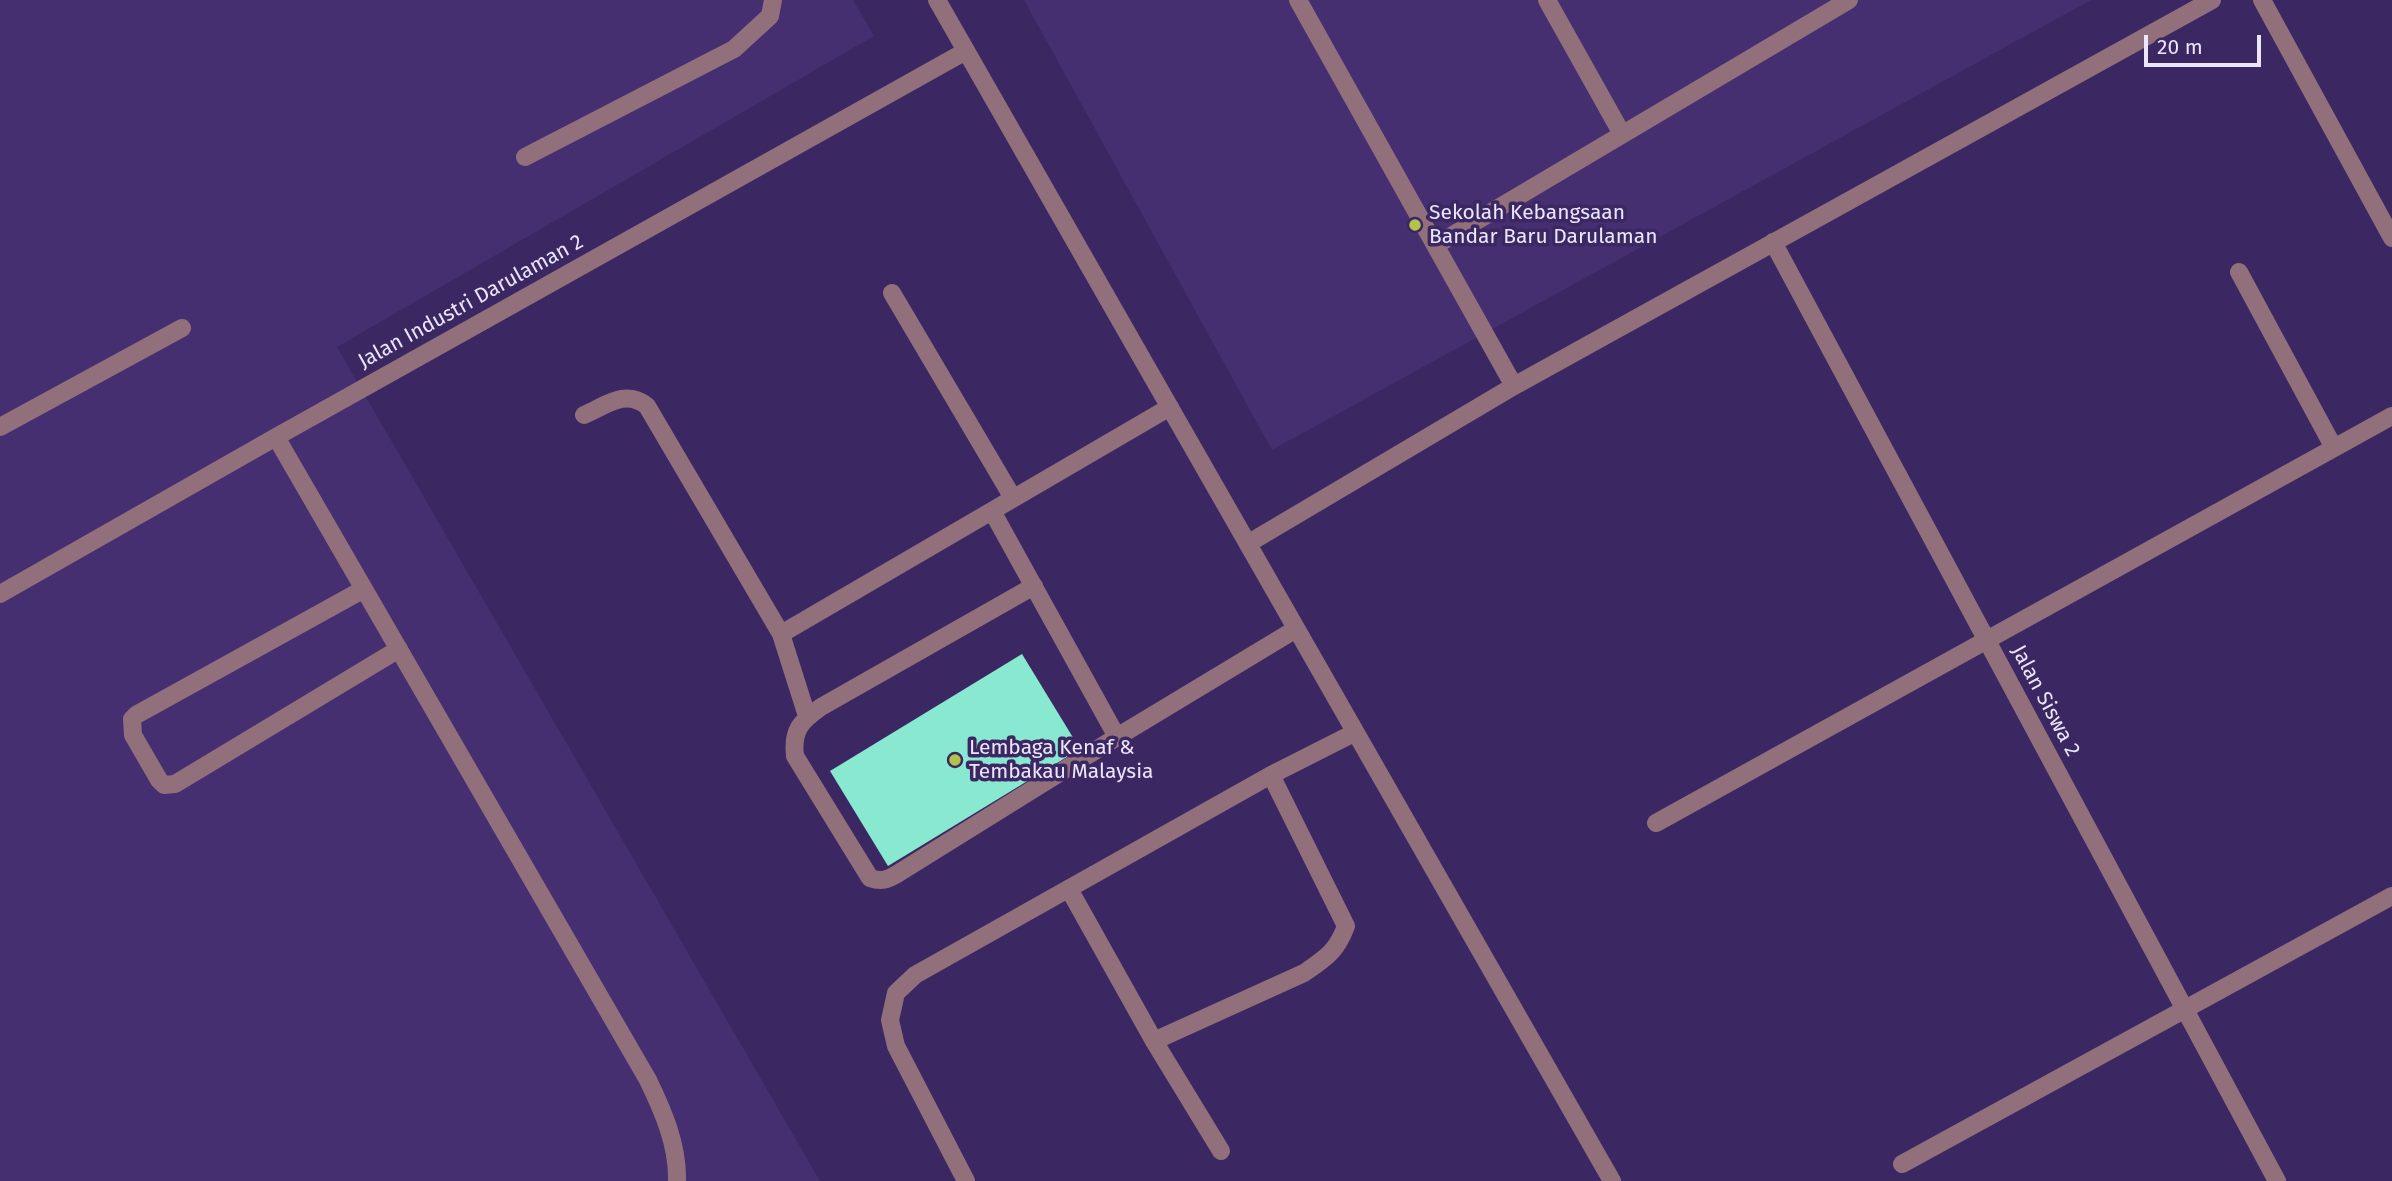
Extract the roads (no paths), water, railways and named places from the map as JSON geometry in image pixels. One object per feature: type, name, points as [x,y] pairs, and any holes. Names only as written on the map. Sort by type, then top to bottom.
[{"type":"street","points":[[525,157],[734,49],[770,16],[773,0]]},
{"type":"street","points":[[937,0],[1612,1181]]},
{"type":"street","points":[[1298,0],[1514,387]]},
{"type":"street","points":[[1547,0],[1622,134]]},
{"type":"street","points":[[1436,245],[1849,0]]},
{"type":"street","points":[[1249,543],[1514,387],[2212,0]]},
{"type":"street","points":[[2262,0],[2392,239]]},
{"type":"street","name":"Jalan Industri Darulaman 2","points":[[0,594],[966,51]]},
{"type":"street","name":"Jalan Siswa 2","points":[[1773,242],[2277,1181]]},
{"type":"street","points":[[2239,272],[2334,448]]},
{"type":"street","points":[[892,293],[1013,498]]},
{"type":"street","points":[[0,427],[182,328]]},
{"type":"street","points":[[583,415],[627,397],[638,399],[647,406],[781,634],[807,716]]},
{"type":"street","points":[[781,634],[1170,407]]},
{"type":"street","points":[[1656,823],[2392,416]]},
{"type":"street","points":[[276,437],[648,1080],[662,1110],[674,1149],[677,1181]]},
{"type":"street","points":[[992,512],[1117,737]]},
{"type":"street","points":[[1034,586],[807,716],[797,729],[793,741],[795,756],[870,878],[886,880],[897,874],[1296,629]]},
{"type":"street","points":[[364,589],[131,719],[133,735],[159,780],[164,785],[175,784],[399,649]]},
{"type":"street","points":[[966,1181],[896,1046],[890,1020],[895,993],[915,975],[1271,775],[1354,733]]},
{"type":"street","points":[[1154,1041],[1304,973],[1339,945],[1346,926],[1271,775]]},
{"type":"street","points":[[1069,889],[1154,1041],[1221,1151]]},
{"type":"street","points":[[1902,1164],[2392,896]]},
{"type":"place","name":"Sekolah Kebangsaan Bandar Baru Darulaman","points":[[1415,225]]},
{"type":"place","name":"Lembaga Kenaf & Tembakau Malaysia","points":[[955,760]]}]
